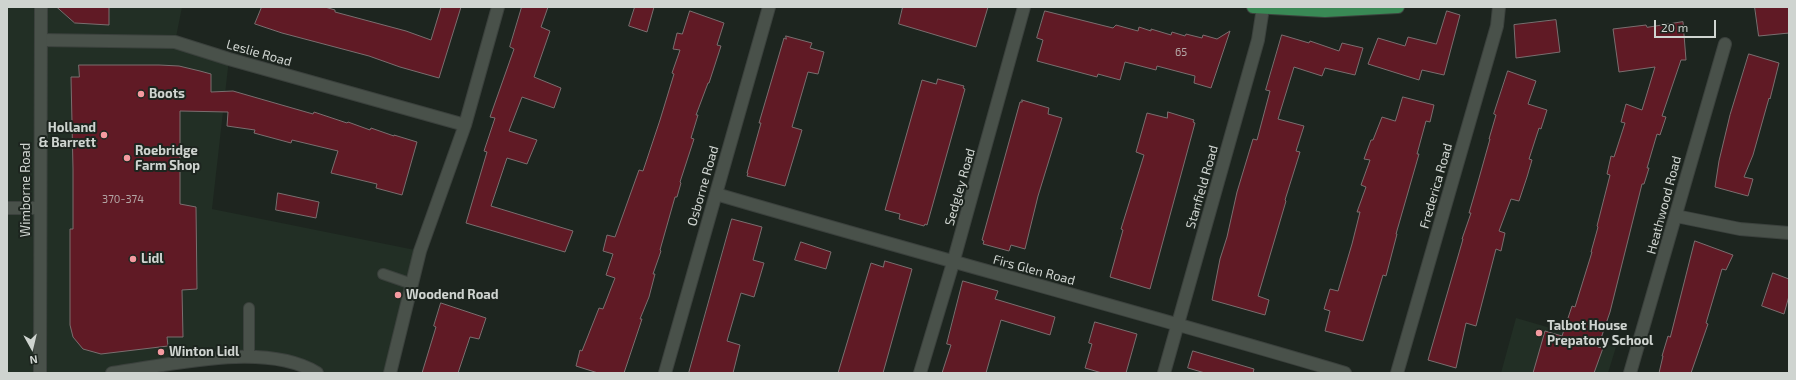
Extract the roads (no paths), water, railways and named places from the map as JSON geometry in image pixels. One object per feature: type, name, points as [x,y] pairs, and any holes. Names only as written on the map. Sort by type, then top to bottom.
[{"type":"main road","points":[[1258,7],[1325,10],[1398,7]]},
{"type":"street","name":"Wimborne Road","points":[[40,373],[42,7]]},
{"type":"street","points":[[390,373],[420,251],[465,125],[498,7]]},
{"type":"street","name":"Osborne Road","points":[[665,373],[769,7]]},
{"type":"street","name":"Sedgley Road","points":[[920,373],[953,263],[1024,7]]},
{"type":"street","name":"Stanfield Road","points":[[1164,373],[1258,40],[1258,7]]},
{"type":"street","name":"Frederica Road","points":[[1397,373],[1497,26],[1499,7]]},
{"type":"street","name":"Leslie Road","points":[[41,40],[175,42],[229,59],[465,125]]},
{"type":"street","name":"Heathwood Road","points":[[1630,373],[1725,44]]},
{"type":"street","name":"Firs Glen Road","points":[[716,194],[953,263],[1178,324],[1345,373]]},
{"type":"street","points":[[7,208],[40,208]]},
{"type":"street","points":[[1676,216],[1740,229],[1789,233]]},
{"type":"street","points":[[112,373],[204,360],[249,357],[284,359],[317,373]]},
{"type":"lane","points":[[383,274],[412,284]]},
{"type":"lane","points":[[249,308],[249,357]]},
{"type":"place","name":"Boots","points":[[141,94]]},
{"type":"place","name":"Holland & Barrett","points":[[104,135]]},
{"type":"place","name":"Roebridge Farm Shop","points":[[127,158]]},
{"type":"place","name":"Lidl","points":[[133,259]]},
{"type":"place","name":"Woodend Road","points":[[398,295]]},
{"type":"place","name":"Talbot House Prepatory School","points":[[1539,333]]},
{"type":"place","name":"Winton Lidl","points":[[161,352]]}]
